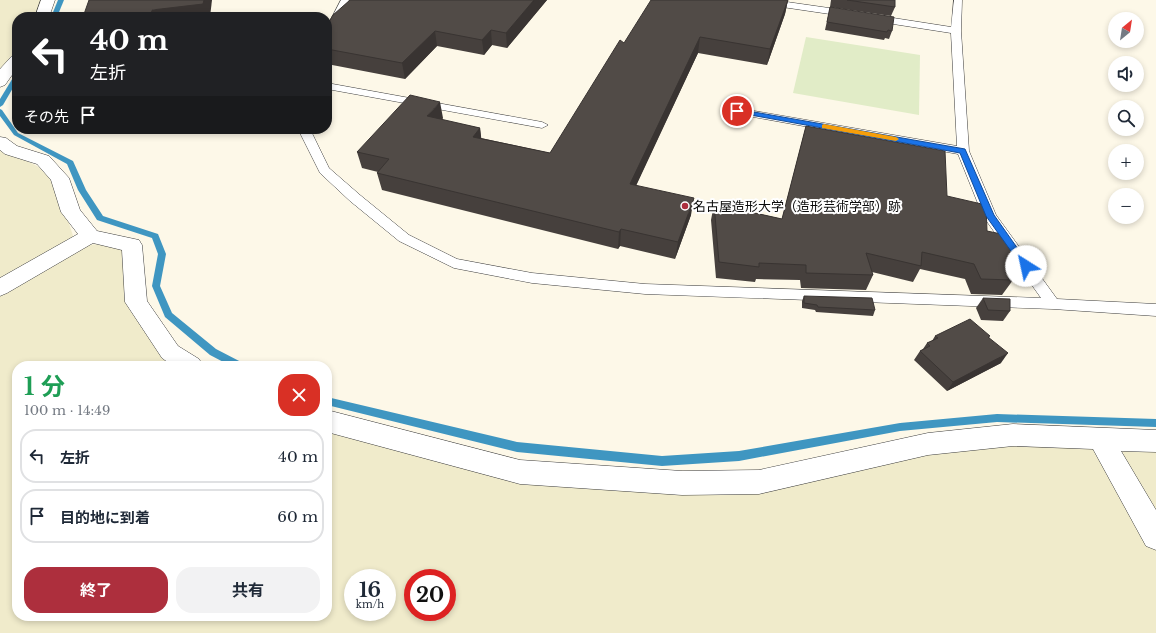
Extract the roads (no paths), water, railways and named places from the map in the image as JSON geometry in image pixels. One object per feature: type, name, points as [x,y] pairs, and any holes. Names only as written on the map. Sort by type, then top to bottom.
[{"type":"street","points":[[44,12],[48,0]]},
{"type":"street","points":[[0,82],[12,64]]},
{"type":"street","points":[[0,142],[11,150],[43,160],[48,165],[60,178],[71,212],[90,236],[132,245],[136,302],[170,352],[184,361]]},
{"type":"street","points":[[0,288],[90,236]]},
{"type":"street","points":[[332,422],[520,472],[682,483],[759,482],[928,444],[1013,435],[1156,441]]},
{"type":"street","points":[[1101,439],[1156,536]]},
{"type":"lane","points":[[332,26],[345,0]]},
{"type":"lane","points":[[755,0],[956,31]]},
{"type":"lane","points":[[958,0],[956,31],[963,151],[990,216],[1052,304]]},
{"type":"lane","points":[[332,87],[542,125]]},
{"type":"lane","points":[[737,111],[963,151]]},
{"type":"lane","points":[[306,134],[324,170],[355,198],[404,238],[454,263],[532,278],[645,289],[1052,304],[1156,310]]},
{"type":"waterway","points":[[56,12],[61,0]]},
{"type":"waterway","points":[[0,105],[12,85]]},
{"type":"waterway","points":[[0,111],[12,128]]},
{"type":"waterway","points":[[16,134],[70,163],[82,190],[100,218],[155,236],[162,254],[156,286],[168,315],[213,352],[230,361]]},
{"type":"waterway","points":[[332,402],[517,447],[662,461],[739,456],[900,427],[997,418],[1156,423]]},
{"type":"place","name":"名古屋造形大学（造形芸術学部）跡","points":[[685,206]]}]
